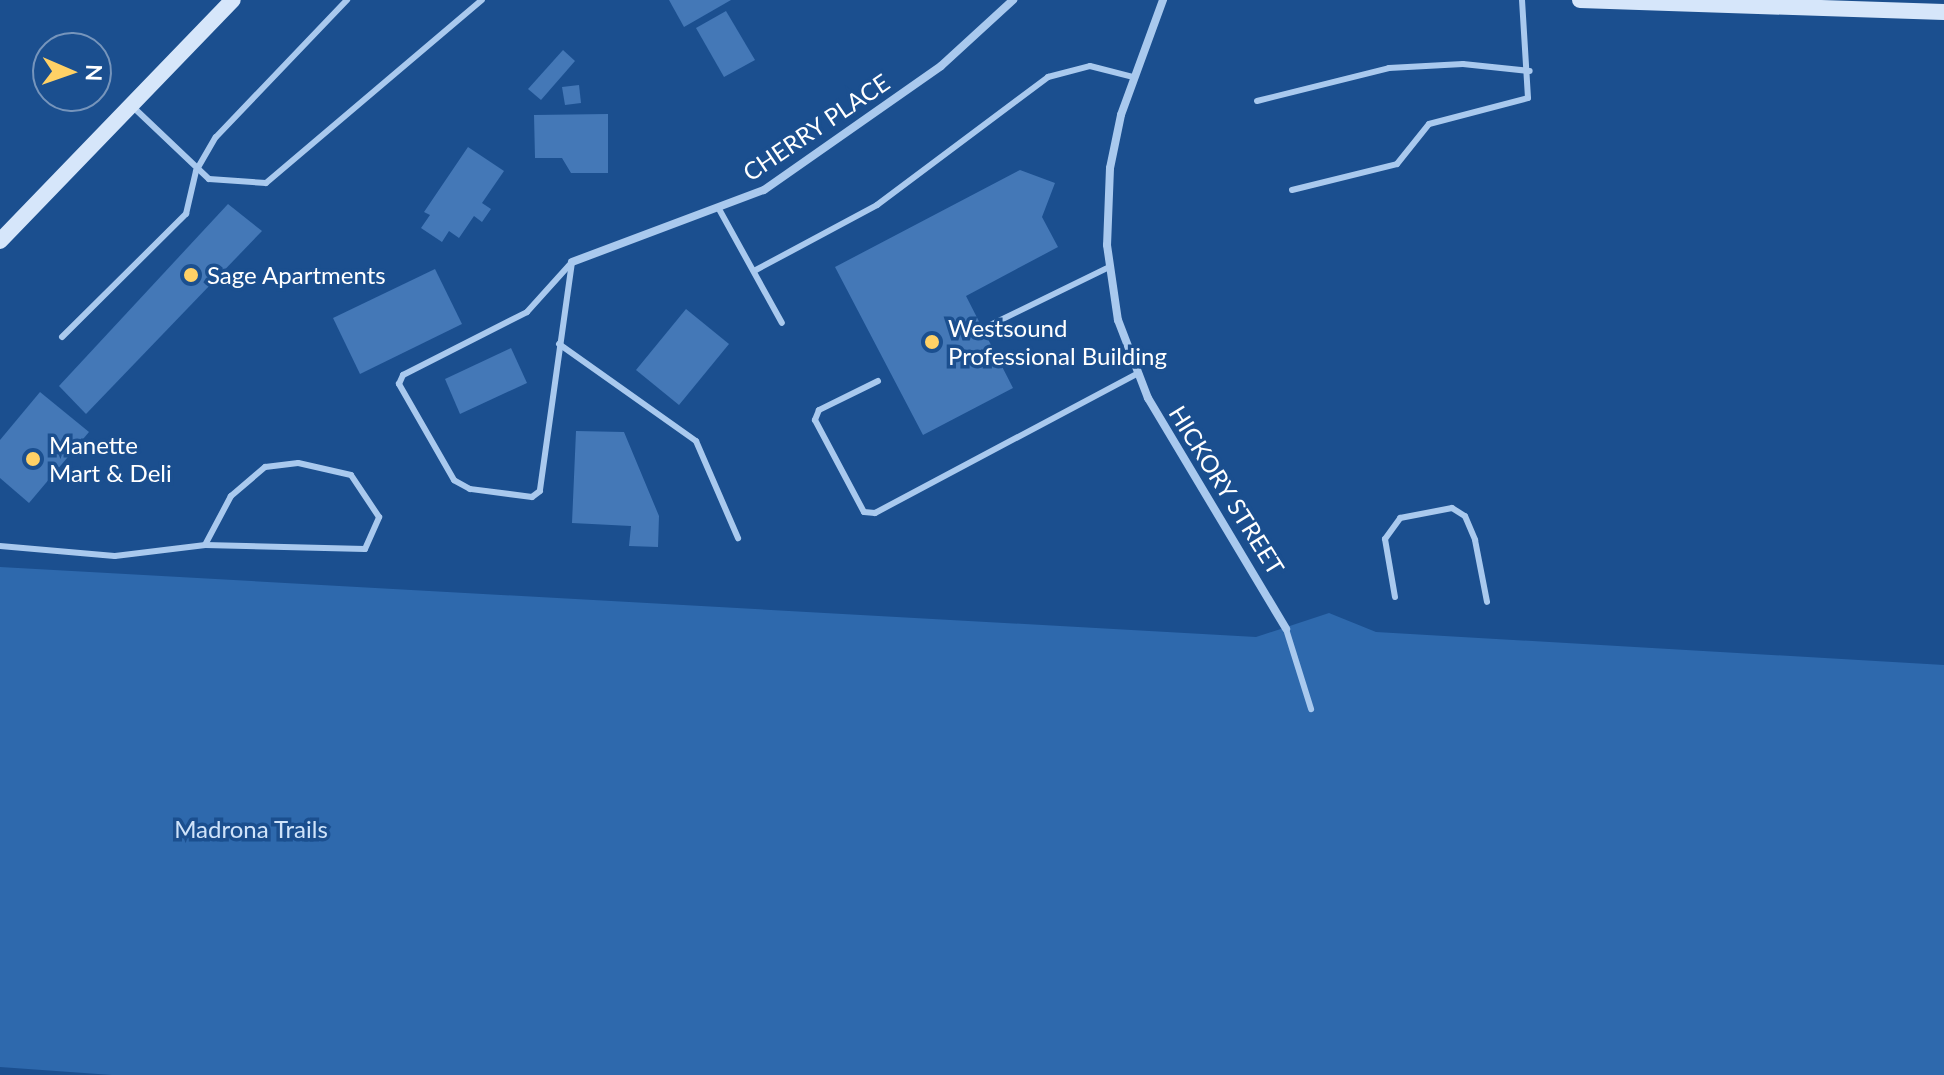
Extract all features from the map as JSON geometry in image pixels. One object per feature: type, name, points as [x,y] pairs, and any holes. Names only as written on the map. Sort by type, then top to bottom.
[{"type":"street","points":[[0,241],[233,0]]},
{"type":"street","name":"CHERRY PLACE","points":[[572,262],[764,190],[941,66],[1013,0]]},
{"type":"street","name":"HICKORY STREET","points":[[1163,0],[1133,77],[1110,168],[1109,267],[1136,374],[1286,629]]},
{"type":"street","points":[[1580,0],[1944,12]]},
{"type":"lane","points":[[62,337],[186,214],[196,171],[216,137],[347,0]]},
{"type":"lane","points":[[132,106],[196,171],[224,185],[283,174],[482,0]]},
{"type":"lane","points":[[1292,190],[1397,164],[1429,124],[1528,98],[1530,71],[1522,0]]},
{"type":"lane","points":[[1257,101],[1389,68],[1463,64],[1530,71]]},
{"type":"lane","points":[[754,271],[877,205],[1048,77],[1090,66],[1133,77]]},
{"type":"lane","points":[[719,209],[782,323]]},
{"type":"lane","points":[[572,262],[540,491],[492,496],[454,480],[399,384],[403,375],[527,312],[572,262]]},
{"type":"lane","points":[[976,332],[1109,267]]},
{"type":"lane","points":[[559,344],[696,441],[738,538]]},
{"type":"lane","points":[[878,381],[819,410],[815,420],[864,512],[875,513],[1136,374]]},
{"type":"lane","points":[[0,546],[115,556],[205,545],[365,549],[379,517],[351,475],[298,463],[265,467],[231,496],[205,545]]},
{"type":"lane","points":[[1395,597],[1385,539],[1400,518],[1452,508],[1465,516],[1475,540],[1487,602]]},
{"type":"lane","points":[[1286,629],[1311,709]]},
{"type":"green space","name":"Madrona Trails","points":[[0,567],[1256,637],[1329,613],[1376,632],[1944,665],[1944,1075],[112,1075],[0,1067]]},
{"type":"building","points":[[669,0],[731,0],[684,27]]},
{"type":"building","points":[[726,11],[755,60],[724,77],[696,28]]},
{"type":"building","points":[[563,50],[575,61],[541,100],[528,89]]},
{"type":"building","points":[[579,85],[581,103],[565,105],[562,87]]},
{"type":"building","points":[[608,114],[608,173],[571,173],[562,158],[535,158],[534,115]]},
{"type":"building","points":[[468,147],[504,171],[482,203],[491,209],[482,222],[474,216],[459,238],[449,231],[442,242],[421,228],[430,215],[424,212]]},
{"type":"building","name":"Westsound Professional Building","points":[[1020,170],[1055,183],[1042,217],[1058,247],[966,296],[1013,388],[923,435],[835,267]]},
{"type":"building","name":"Sage Apartments","points":[[228,204],[262,231],[86,414],[59,386]]},
{"type":"building","points":[[435,269],[462,324],[360,374],[333,318]]},
{"type":"building","points":[[686,309],[729,344],[679,405],[636,370]]},
{"type":"building","points":[[511,348],[527,383],[460,414],[445,379]]},
{"type":"building","name":"Manette Mart & Deli","points":[[40,392],[89,432],[29,503],[0,478],[0,440]]},
{"type":"building","points":[[576,431],[624,432],[659,516],[658,547],[629,546],[631,526],[572,523]]},
{"type":"place","name":"Sage Apartments","points":[[191,275]]},
{"type":"place","name":"Westsound Professional Building","points":[[932,342]]},
{"type":"place","name":"Manette Mart & Deli","points":[[33,459]]}]
